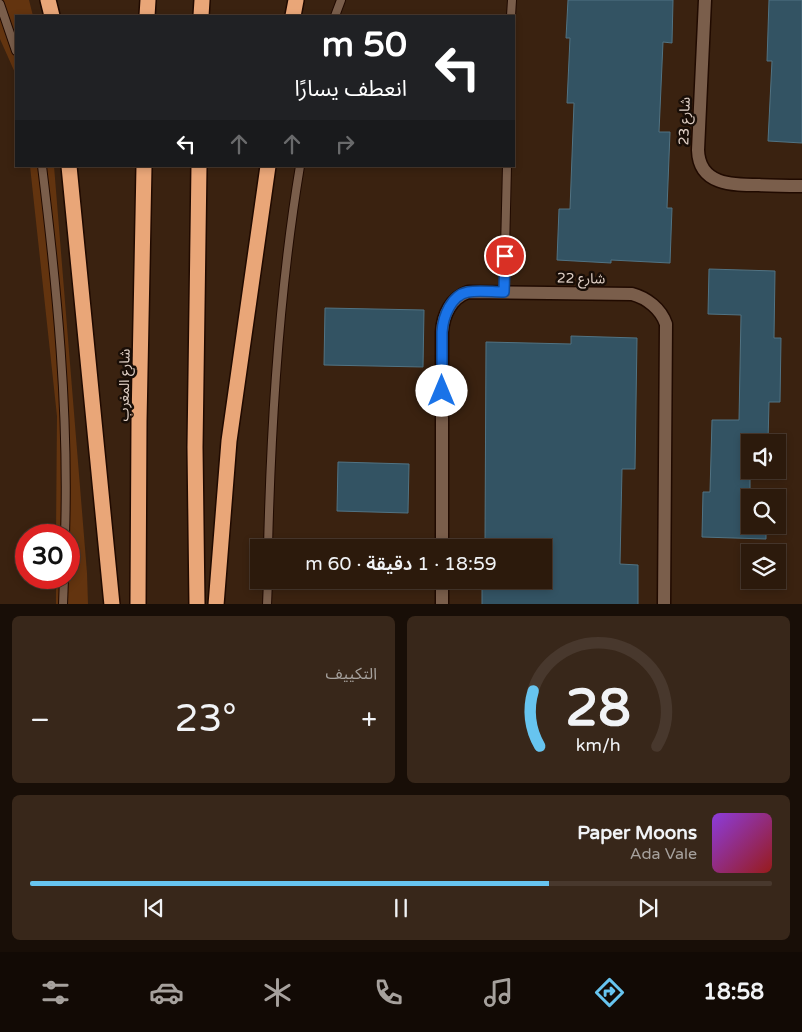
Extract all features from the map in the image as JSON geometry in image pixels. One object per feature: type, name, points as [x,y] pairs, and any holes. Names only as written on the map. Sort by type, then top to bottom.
[{"type":"highway","points":[[48,0],[53,15]]},
{"type":"highway","points":[[53,0],[53,15]]},
{"type":"highway","points":[[147,15],[148,0]]},
{"type":"highway","points":[[201,15],[202,0]]},
{"type":"highway","points":[[293,15],[296,0]]},
{"type":"highway","points":[[70,167],[112,604]]},
{"type":"highway","name":"شارع المغرب","points":[[138,604],[144,167]]},
{"type":"highway","points":[[196,604],[195,447],[199,167]]},
{"type":"highway","points":[[216,604],[228,441],[268,167]]},
{"type":"street","name":"شارع 23","points":[[705,0],[698,150],[698,159],[701,166],[712,177],[727,183],[802,186]]},
{"type":"street","name":"شارع 22","points":[[442,539],[442,325],[451,304],[468,292],[632,294],[652,304],[664,319],[666,330],[664,604]]},
{"type":"street","points":[[442,589],[442,604]]},
{"type":"lane","points":[[335,15],[341,0]]},
{"type":"lane","points":[[511,15],[512,0]]},
{"type":"lane","points":[[0,4],[15,47]]},
{"type":"lane","points":[[42,167],[53,254],[66,434],[65,524]]},
{"type":"lane","points":[[268,539],[274,392],[290,228],[300,167]]},
{"type":"lane","points":[[504,292],[507,167]]},
{"type":"lane","points":[[63,604],[64,589]]},
{"type":"lane","points":[[267,604],[268,589]]},
{"type":"shaded area","points":[[0,0],[29,0],[33,15],[15,15],[15,73],[0,39]]},
{"type":"shaded area","points":[[30,167],[54,167],[88,604],[56,604],[56,589],[80,589],[80,524],[56,524],[57,416]]},
{"type":"building","points":[[568,0],[673,0],[672,43],[663,42],[659,132],[670,132],[667,208],[672,208],[670,263],[611,260],[611,263],[557,260],[559,209],[570,209],[574,103],[567,103],[570,38],[566,38]]},
{"type":"building","points":[[769,0],[802,0],[802,143],[768,141],[772,61],[767,61]]},
{"type":"building","points":[[709,269],[775,271],[774,338],[781,338],[780,402],[769,402],[768,434],[741,434],[741,479],[750,479],[750,489],[741,489],[741,534],[766,534],[766,539],[702,537],[703,492],[710,492],[712,420],[739,420],[741,315],[708,314]]},
{"type":"building","points":[[325,308],[424,310],[423,367],[324,365]]},
{"type":"building","points":[[571,336],[637,338],[635,469],[622,469],[620,564],[638,565],[638,604],[482,604],[482,589],[552,589],[552,539],[485,539],[486,342],[571,344]]},
{"type":"building","points":[[338,462],[409,464],[408,513],[337,511]]},
{"type":"route","points":[[442,391],[442,325],[447,311],[456,298],[468,292],[504,292],[505,256]]}]
